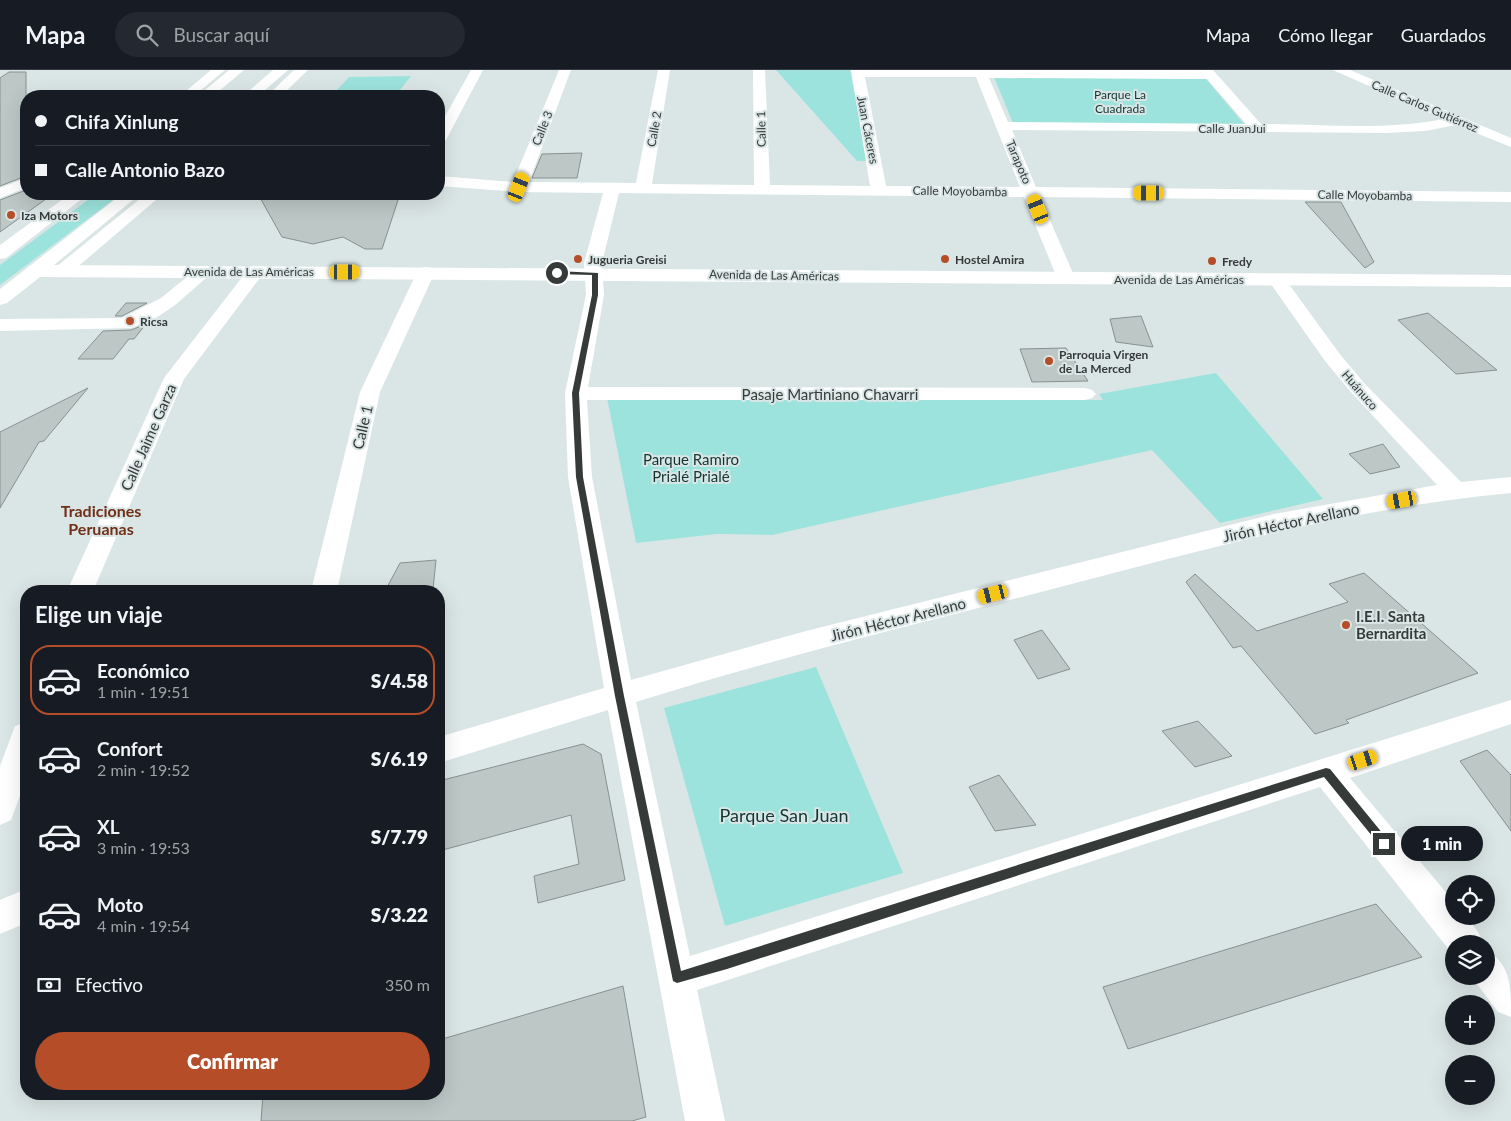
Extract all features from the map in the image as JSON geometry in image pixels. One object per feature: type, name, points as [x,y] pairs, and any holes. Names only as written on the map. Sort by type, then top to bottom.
[{"type":"street","points":[[194,90],[219,70]]},
{"type":"street","points":[[212,90],[237,70]]},
{"type":"street","points":[[257,90],[281,70]]},
{"type":"street","points":[[280,90],[302,70]]},
{"type":"street","points":[[445,129],[477,70]]},
{"type":"street","name":"Calle 3","points":[[519,187],[565,70]]},
{"type":"street","name":"Calle 2","points":[[643,188],[664,70]]},
{"type":"street","name":"Calle 1","points":[[760,70],[762,189]]},
{"type":"street","name":"Calle Carlos Gutiérrez","points":[[1339,70],[1511,143]]},
{"type":"street","points":[[858,72],[982,74],[1208,73],[1257,128]]},
{"type":"street","name":"Juan Cáceres","points":[[858,72],[880,190]]},
{"type":"street","name":"Tarapoto","points":[[982,74],[1066,278]]},
{"type":"street","name":"Calle JuanJui","points":[[1004,126],[1386,129],[1425,127],[1459,120]]},
{"type":"street","name":"Calle Moyobamba","points":[[445,181],[519,187],[1511,196]]},
{"type":"street","points":[[0,193],[20,185]]},
{"type":"street","points":[[612,188],[593,264],[595,295],[576,393],[580,477],[620,696],[705,1121]]},
{"type":"street","points":[[0,254],[72,200]]},
{"type":"street","points":[[0,299],[125,200]]},
{"type":"street","points":[[62,271],[148,200]]},
{"type":"street","name":"Avenida de Las Américas","points":[[36,271],[595,273],[1511,282]]},
{"type":"street","points":[[0,325],[124,324],[134,321],[180,295],[205,271]]},
{"type":"street","name":"Calle Jaime Garza","points":[[83,585],[174,378],[256,271]]},
{"type":"street","name":"Calle 1","points":[[325,585],[370,392],[426,272]]},
{"type":"street","name":"Huánuco","points":[[1277,280],[1332,357],[1357,387],[1455,490]]},
{"type":"street","name":"Pasaje Martiniano Chavarri","points":[[576,393],[609,395],[1085,394]]},
{"type":"street","name":"Jirón Héctor Arellano","points":[[445,748],[806,642],[1264,526],[1455,490],[1511,485]]},
{"type":"street","points":[[677,978],[736,961],[1511,712]]},
{"type":"street","points":[[0,810],[20,752]]},
{"type":"street","points":[[1326,772],[1459,935]]},
{"type":"street","points":[[0,917],[20,909]]},
{"type":"street","points":[[1495,979],[1511,999]]},
{"type":"green space","points":[[776,70],[850,70],[868,161],[857,161]]},
{"type":"green space","points":[[411,76],[400,90],[337,90],[349,77]]},
{"type":"green space","name":"Parque La Cuadrada","points":[[994,77],[1206,79],[1245,125],[1013,123]]},
{"type":"green space","points":[[88,200],[113,200],[0,285],[0,265]]},
{"type":"green space","name":"Parque Ramiro Prialé Prialé","points":[[1216,373],[1323,499],[1220,523],[1152,450],[772,535],[717,534],[636,543],[607,398],[1103,400],[1099,394]]},
{"type":"green space","name":"Parque San Juan","points":[[816,667],[903,873],[725,926],[664,708]]},
{"type":"building","points":[[9,72],[26,72],[26,90],[20,90],[20,178],[0,186],[0,78]]},
{"type":"building","points":[[582,153],[577,178],[532,178],[542,154]]},
{"type":"building","name":"Iza Motors","points":[[20,192],[20,200],[45,200],[0,232],[0,200]]},
{"type":"building","points":[[261,200],[398,200],[382,249],[365,249],[343,237],[313,244],[282,237]]},
{"type":"building","points":[[1305,202],[1341,202],[1374,262],[1365,268]]},
{"type":"building","points":[[126,303],[147,303],[122,316],[115,316]]},
{"type":"building","points":[[1428,313],[1497,370],[1456,374],[1398,320]]},
{"type":"building","points":[[1141,316],[1153,347],[1116,342],[1110,319]]},
{"type":"building","points":[[146,324],[134,339],[129,339],[113,359],[78,359],[103,331],[131,330]]},
{"type":"building","name":"Parroquia Virgen de La Merced","points":[[1066,348],[1088,381],[1032,382],[1020,349]]},
{"type":"building","points":[[88,388],[44,441],[39,442],[0,508],[0,432]]},
{"type":"building","points":[[1383,444],[1400,467],[1370,474],[1349,454]]},
{"type":"building","points":[[436,560],[433,585],[388,585],[400,563]]},
{"type":"building","name":"I.E.I. Santa Bernardita","points":[[1364,573],[1478,673],[1346,720],[1349,723],[1315,734],[1241,646],[1233,648],[1186,582],[1195,574],[1257,631],[1348,602],[1329,584]]},
{"type":"building","points":[[1042,630],[1070,669],[1038,679],[1014,640]]},
{"type":"building","points":[[1198,721],[1232,756],[1195,767],[1162,731]]},
{"type":"building","points":[[583,744],[601,754],[625,880],[538,903],[534,876],[579,864],[571,815],[445,849],[445,779]]},
{"type":"building","points":[[1487,750],[1511,775],[1511,831],[1460,761]]},
{"type":"building","points":[[999,775],[1036,825],[995,831],[969,787]]},
{"type":"building","points":[[1376,904],[1422,957],[1128,1049],[1103,987]]},
{"type":"building","points":[[623,986],[646,1117],[632,1121],[261,1121],[263,1100],[445,1100],[445,1038]]},
{"type":"place","name":"Iza Motors","points":[[11,215]]},
{"type":"place","name":"Jugueria Greisi","points":[[578,259]]},
{"type":"place","name":"Hostel Amira","points":[[945,259]]},
{"type":"place","name":"Fredy","points":[[1212,261]]},
{"type":"place","name":"Ricsa","points":[[130,321]]},
{"type":"place","name":"Parroquia Virgen de La Merced","points":[[1049,361]]},
{"type":"place","name":"I.E.I. Santa Bernardita","points":[[1346,625]]},
{"type":"district","name":"Tradiciones Peruanas","points":[[101,519]]},
{"type":"route","points":[[557,273],[595,273],[595,295],[576,393],[575,420],[580,477],[620,696],[677,978],[727,964],[1326,772],[1384,844]]}]
